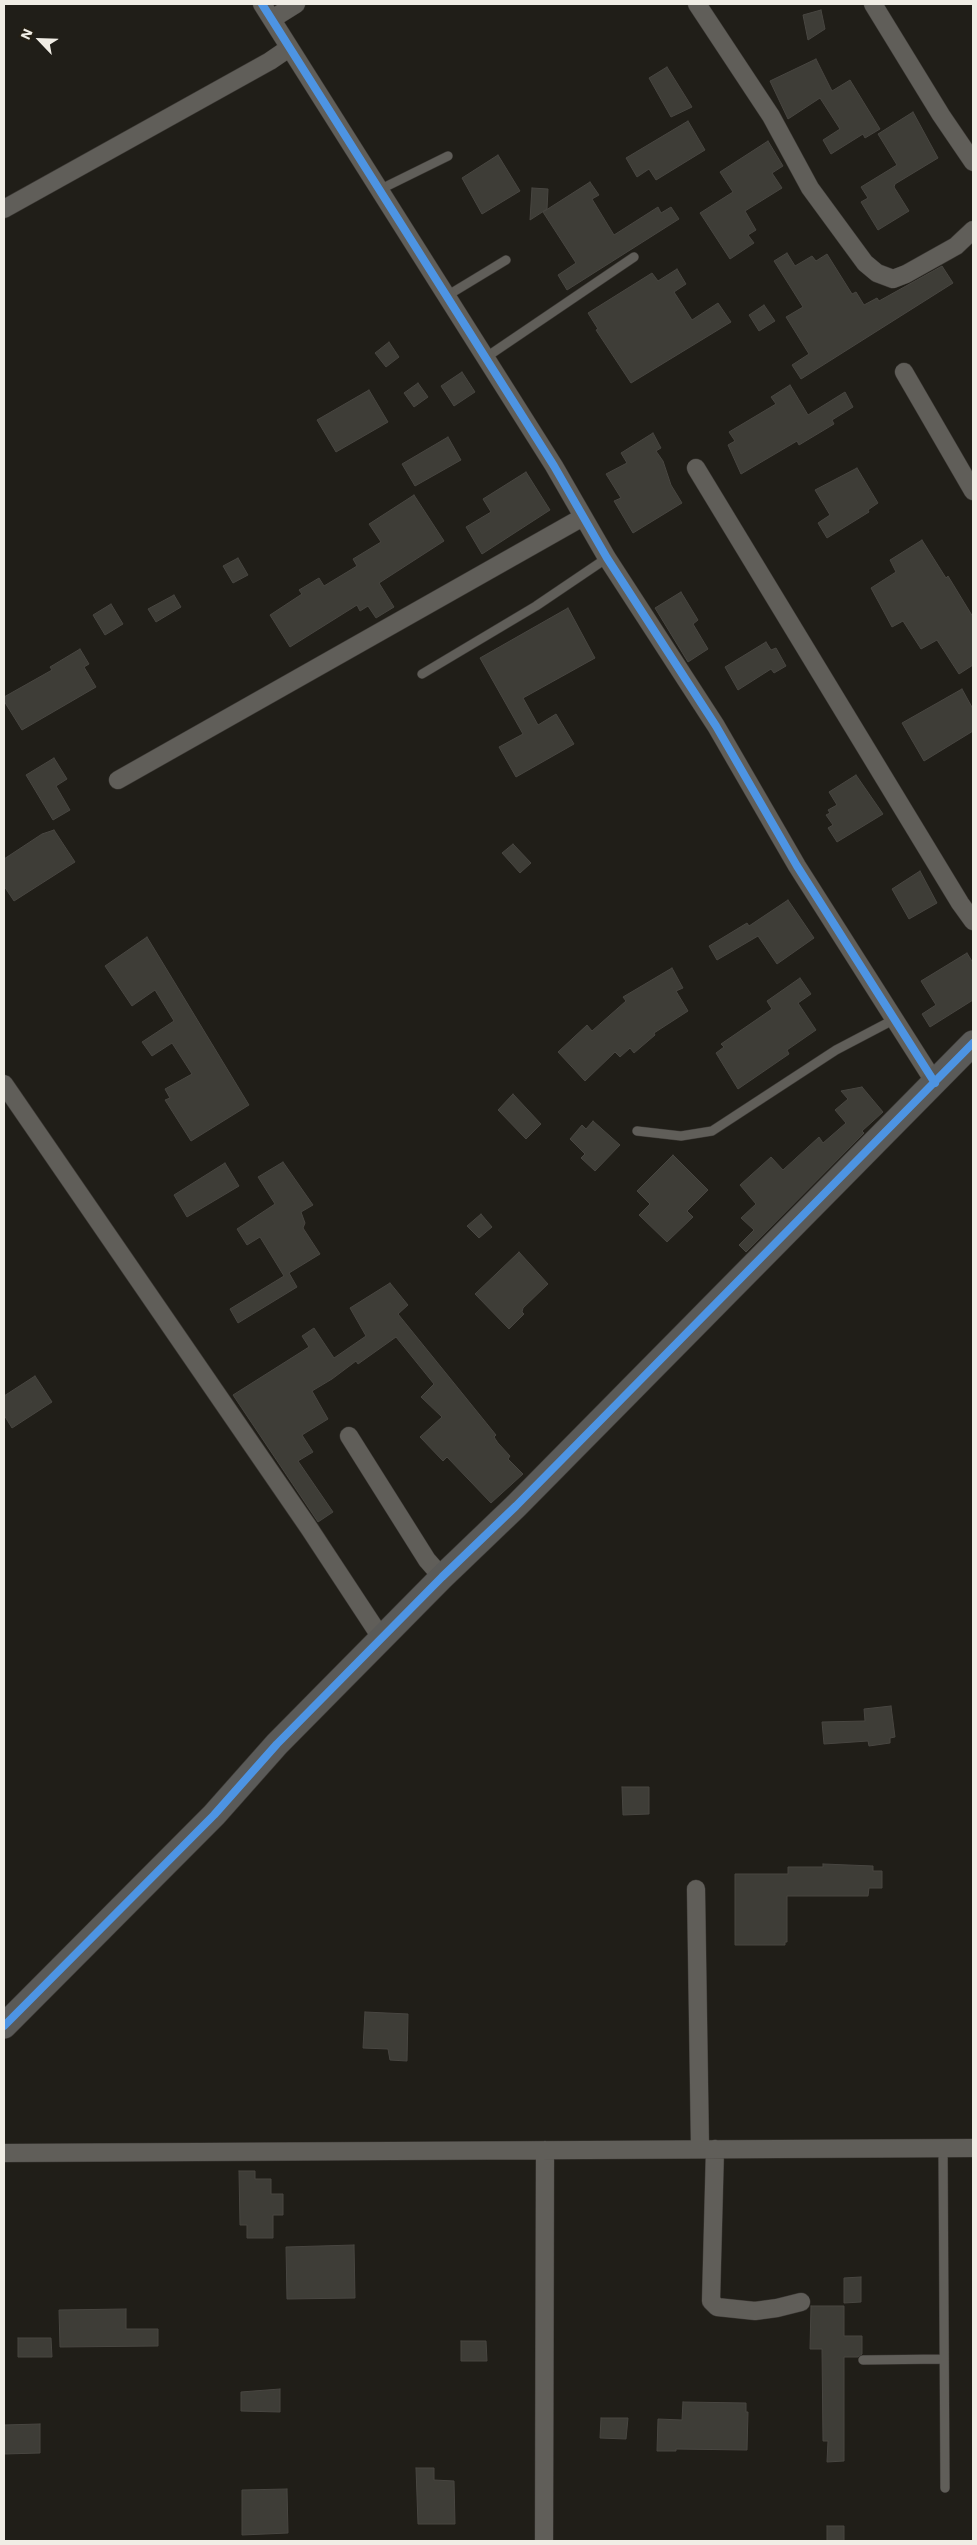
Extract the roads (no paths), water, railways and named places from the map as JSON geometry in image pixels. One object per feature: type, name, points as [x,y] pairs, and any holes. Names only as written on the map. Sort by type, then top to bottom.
[{"type":"street","points":[[262,4],[445,297],[554,466],[607,558],[716,726],[797,866],[935,1083]]},
{"type":"street","points":[[272,19],[296,4]]},
{"type":"street","points":[[697,4],[771,116],[810,188],[865,263],[876,273],[893,279],[906,274],[956,246],[973,230]]},
{"type":"street","points":[[874,4],[973,162]]},
{"type":"street","points":[[4,209],[270,61],[289,48]]},
{"type":"street","points":[[904,372],[973,491]]},
{"type":"street","points":[[696,468],[960,903],[973,921]]},
{"type":"street","points":[[118,780],[583,517]]},
{"type":"street","points":[[4,2026],[214,1814],[277,1744],[442,1577],[536,1486],[973,1043]]},
{"type":"street","points":[[4,1084],[309,1528],[382,1639]]},
{"type":"street","points":[[349,1436],[427,1560],[442,1577]]},
{"type":"street","points":[[696,1889],[708,2148],[712,2301],[717,2307],[755,2311],[801,2302]]},
{"type":"street","points":[[4,2153],[973,2148]]},
{"type":"street","points":[[544,2541],[546,2150]]},
{"type":"lane","points":[[378,190],[448,156]]},
{"type":"lane","points":[[485,358],[634,257]]},
{"type":"lane","points":[[445,297],[506,260]]},
{"type":"lane","points":[[422,674],[536,606],[607,558]]},
{"type":"lane","points":[[637,1131],[681,1136],[712,1131],[836,1050],[895,1019]]},
{"type":"lane","points":[[943,2148],[945,2488]]},
{"type":"lane","points":[[863,2360],[944,2359]]}]
